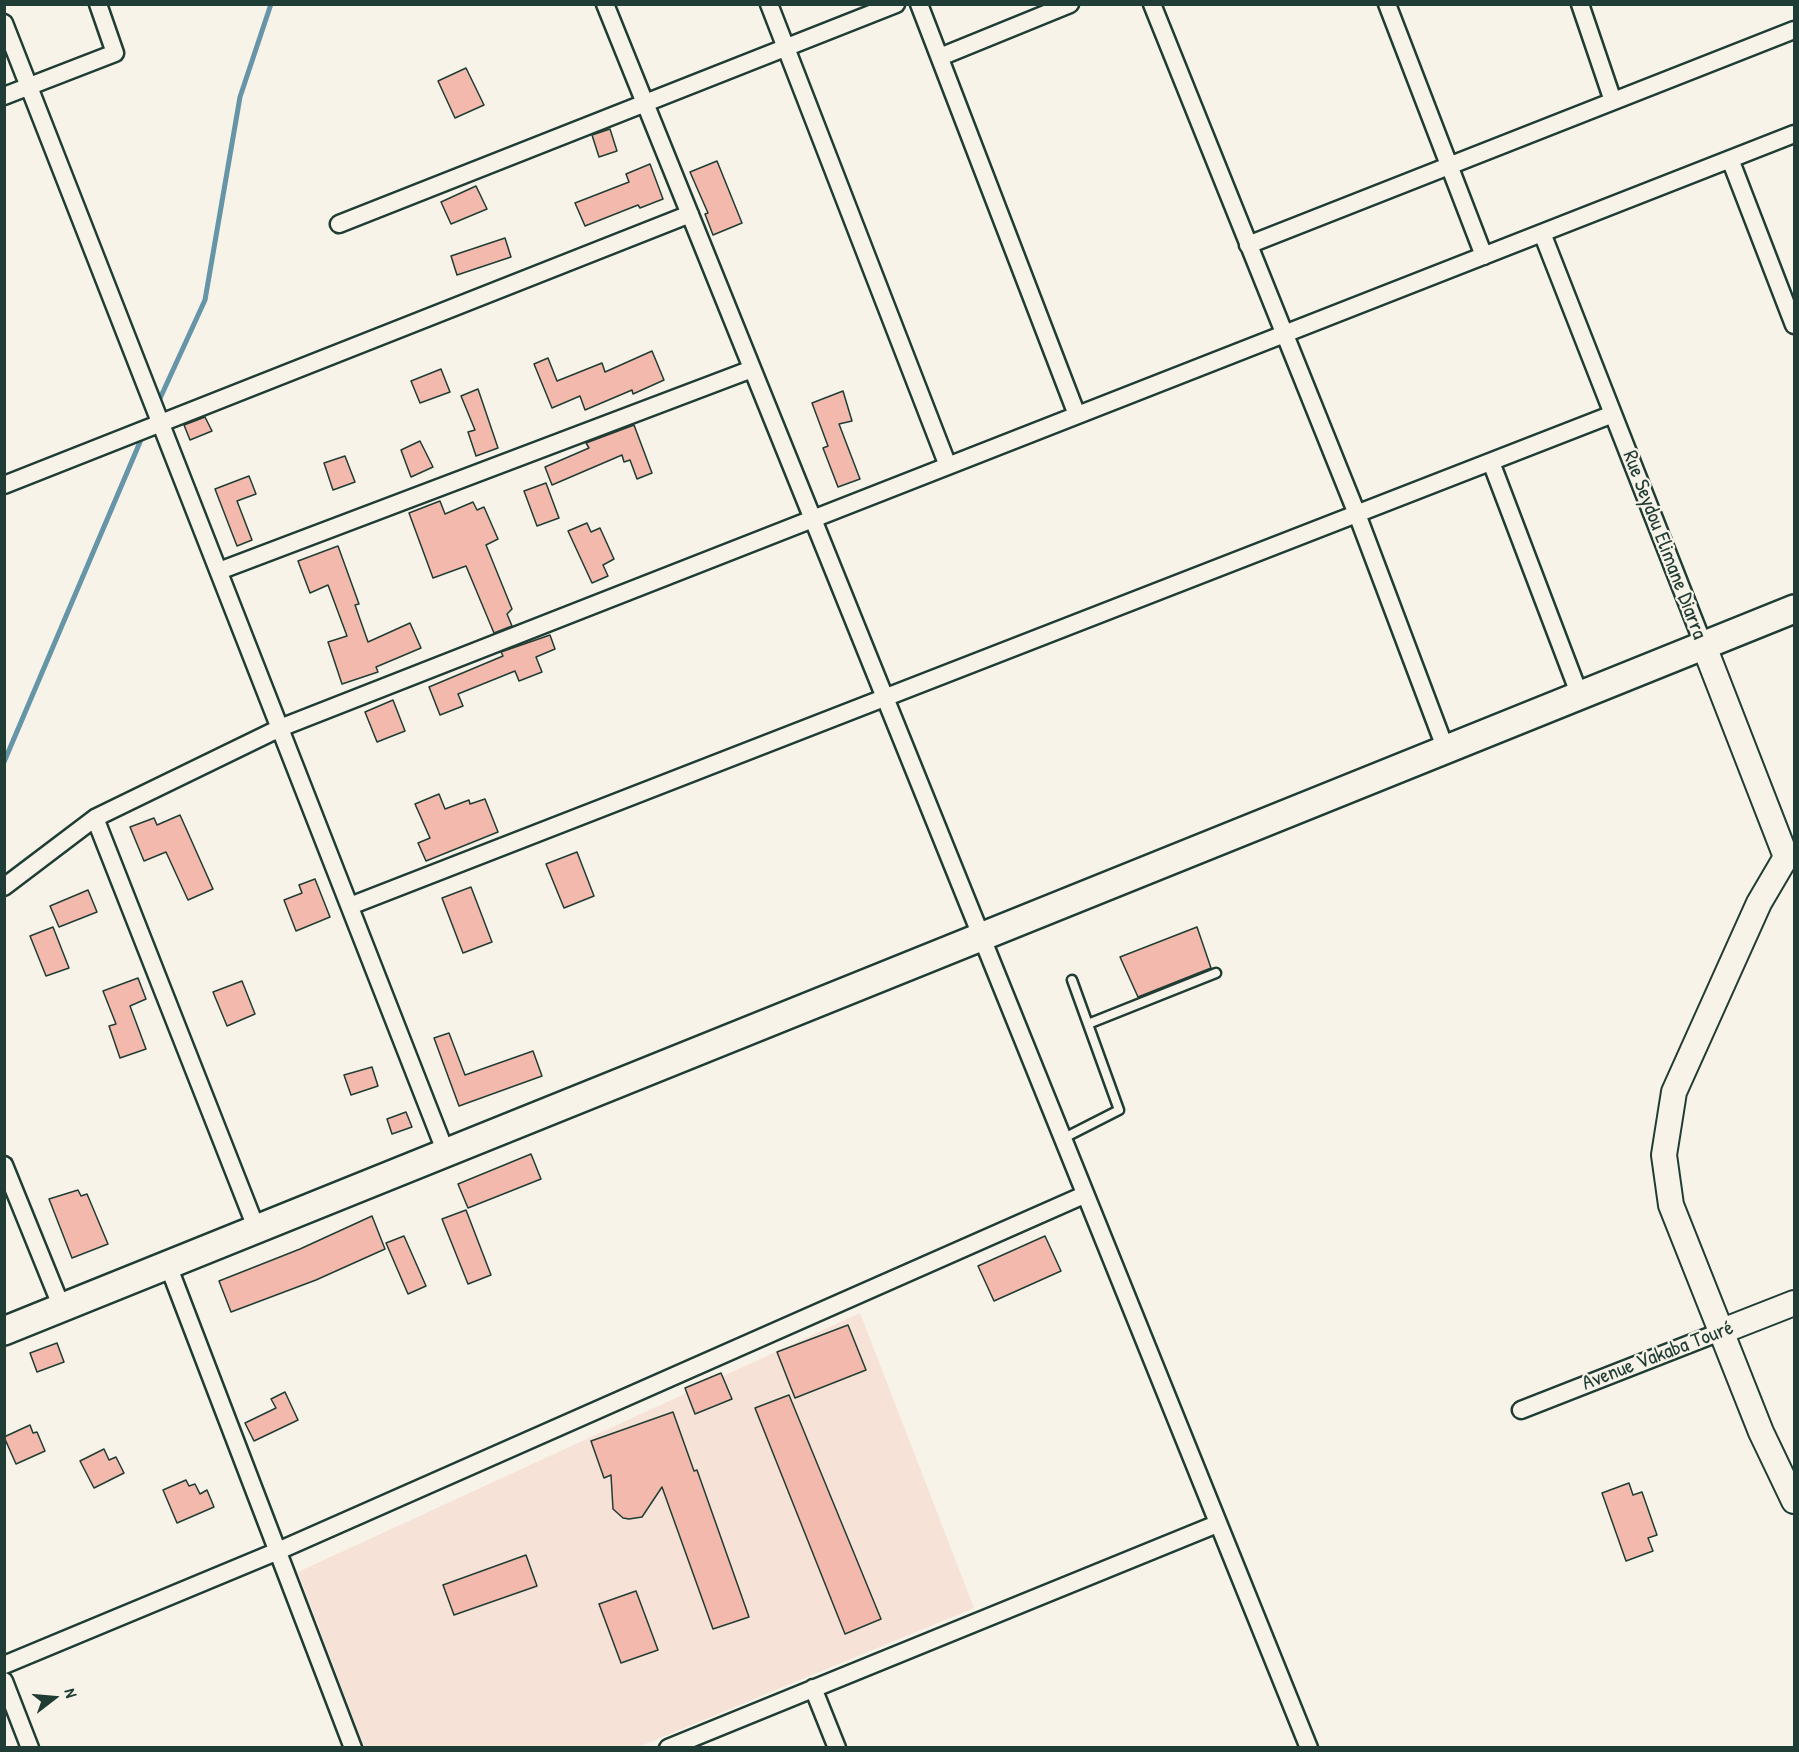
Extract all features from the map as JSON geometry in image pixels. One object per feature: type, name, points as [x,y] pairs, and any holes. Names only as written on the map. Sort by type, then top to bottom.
[{"type":"main road","points":[[4,1332],[1794,609]]},
{"type":"street","points":[[4,96],[115,52],[98,4]]},
{"type":"street","points":[[605,4],[1309,1748]]},
{"type":"street","points":[[769,4],[948,466]]},
{"type":"street","points":[[339,224],[896,4]]},
{"type":"street","points":[[920,4],[1077,415]]},
{"type":"street","points":[[940,57],[1070,4]]},
{"type":"street","points":[[1152,4],[1357,514],[1446,750]]},
{"type":"street","points":[[1387,4],[1484,256]]},
{"type":"street","points":[[1580,4],[1613,101]]},
{"type":"street","points":[[4,23],[446,1153]]},
{"type":"street","points":[[1248,245],[1794,30]]},
{"type":"street","points":[[4,888],[95,818],[280,728],[1794,134]]},
{"type":"street","points":[[1730,159],[1794,325]]},
{"type":"street","points":[[4,485],[690,214]]},
{"type":"street","name":"Rue Seydou Elimane Diarra","points":[[1542,233],[1704,646],[1790,855]]},
{"type":"street","points":[[219,572],[752,369]]},
{"type":"street","points":[[350,906],[1613,414]]},
{"type":"street","points":[[1491,462],[1580,696]]},
{"type":"street","points":[[95,818],[257,1230]]},
{"type":"street","points":[[1790,855],[1759,903],[1674,1092],[1664,1155],[1671,1205],[1761,1432],[1794,1501]]},
{"type":"street","points":[[4,1165],[63,1308]]},
{"type":"street","points":[[4,1665],[278,1551],[1084,1195]]},
{"type":"street","points":[[168,1265],[353,1748]]},
{"type":"street","name":"Avenue Vakaba Touré","points":[[1521,1410],[1794,1303]]},
{"type":"street","points":[[668,1748],[1217,1524]]},
{"type":"street","points":[[4,1681],[30,1748]]},
{"type":"street","points":[[813,1688],[837,1748]]},
{"type":"lane","points":[[1088,1024],[1216,973]]},
{"type":"lane","points":[[1062,1139],[1119,1110],[1072,980]]},
{"type":"shaded area","points":[[860,1313],[974,1608],[638,1747],[364,1747],[298,1572]]},
{"type":"building","points":[[466,68],[484,105],[455,118],[438,81]]},
{"type":"building","points":[[610,129],[617,151],[599,157],[592,135]]},
{"type":"building","points":[[717,161],[742,223],[713,235],[705,214],[708,213],[690,172]]},
{"type":"building","points":[[650,164],[663,199],[640,208],[638,205],[585,226],[575,203],[629,182],[626,174]]},
{"type":"building","points":[[476,186],[487,209],[451,224],[441,202]]},
{"type":"building","points":[[505,238],[511,257],[457,275],[451,256]]},
{"type":"building","points":[[652,351],[664,380],[633,394],[632,390],[585,410],[580,396],[552,408],[534,364],[548,358],[557,381],[602,363],[605,372]]},
{"type":"building","points":[[441,369],[450,392],[420,403],[411,381]]},
{"type":"building","points":[[478,389],[498,448],[476,456],[468,432],[475,430],[461,396]]},
{"type":"building","points":[[843,391],[852,421],[839,424],[860,479],[838,487],[823,448],[828,446],[812,403]]},
{"type":"building","points":[[205,417],[212,431],[190,440],[184,425]]},
{"type":"building","points":[[634,425],[652,473],[637,479],[630,460],[624,462],[622,455],[552,485],[545,467],[589,448],[586,443]]},
{"type":"building","points":[[420,441],[433,467],[411,477],[401,450]]},
{"type":"building","points":[[345,456],[355,482],[333,490],[324,463]]},
{"type":"building","points":[[249,476],[256,494],[237,501],[252,540],[237,546],[215,489]]},
{"type":"building","points":[[546,483],[559,518],[537,526],[524,491]]},
{"type":"building","points":[[440,501],[445,514],[473,502],[477,510],[484,507],[498,539],[486,545],[512,609],[507,614],[512,626],[494,633],[466,566],[433,578],[409,513]]},
{"type":"building","points":[[587,523],[591,532],[600,528],[614,559],[603,565],[608,576],[592,583],[568,531]]},
{"type":"building","points":[[338,546],[359,604],[355,605],[368,642],[410,623],[421,648],[376,667],[378,672],[342,684],[328,642],[347,636],[328,585],[310,593],[298,561]]},
{"type":"building","points":[[550,635],[555,649],[536,657],[542,672],[519,681],[515,671],[458,694],[463,706],[440,715],[429,687],[503,656],[501,652]]},
{"type":"building","points":[[393,700],[405,731],[377,742],[365,712]]},
{"type":"building","points":[[439,794],[445,809],[469,800],[470,804],[485,799],[498,832],[426,861],[418,843],[430,838],[415,804]]},
{"type":"building","points":[[180,815],[213,889],[188,900],[166,852],[144,861],[130,827],[154,818],[157,825]]},
{"type":"building","points":[[577,852],[594,896],[564,908],[546,864]]},
{"type":"building","points":[[315,879],[330,917],[296,931],[284,900],[302,893],[299,885]]},
{"type":"building","points":[[471,887],[492,942],[463,953],[442,898]]},
{"type":"building","points":[[88,890],[97,912],[59,927],[50,906]]},
{"type":"building","points":[[53,927],[69,968],[46,976],[30,936]]},
{"type":"building","points":[[1197,927],[1211,968],[1138,997],[1120,957]]},
{"type":"building","points":[[138,978],[146,999],[130,1006],[146,1049],[120,1058],[109,1026],[116,1024],[103,991]]},
{"type":"building","points":[[242,981],[255,1014],[227,1026],[213,992]]},
{"type":"building","points":[[449,1033],[465,1075],[533,1051],[542,1076],[459,1106],[434,1038]]},
{"type":"building","points":[[372,1067],[378,1086],[351,1095],[344,1075]]},
{"type":"building","points":[[406,1112],[412,1127],[392,1134],[387,1119]]},
{"type":"building","points":[[531,1154],[541,1179],[468,1208],[458,1184]]},
{"type":"building","points":[[78,1190],[81,1196],[87,1194],[108,1244],[72,1258],[49,1199]]},
{"type":"building","points":[[466,1210],[491,1275],[468,1284],[442,1219]]},
{"type":"building","points":[[372,1216],[385,1249],[316,1280],[231,1312],[219,1281],[300,1249]]},
{"type":"building","points":[[404,1236],[426,1286],[408,1294],[386,1243]]},
{"type":"building","points":[[1045,1236],[1061,1271],[994,1301],[978,1266]]},
{"type":"building","points":[[848,1325],[866,1370],[795,1398],[777,1352]]},
{"type":"building","points":[[57,1343],[64,1362],[37,1372],[30,1353]]},
{"type":"building","points":[[721,1373],[732,1399],[695,1414],[685,1388]]},
{"type":"building","points":[[285,1392],[298,1420],[254,1441],[245,1423],[276,1408],[271,1399]]},
{"type":"building","points":[[789,1395],[881,1619],[845,1634],[755,1408]]},
{"type":"building","points":[[673,1412],[694,1471],[697,1470],[749,1617],[713,1629],[662,1487],[642,1517],[623,1518],[613,1509],[611,1475],[604,1478],[591,1441]]},
{"type":"building","points":[[30,1425],[33,1433],[37,1432],[45,1451],[16,1464],[4,1437]]},
{"type":"building","points":[[104,1449],[109,1460],[116,1457],[124,1473],[94,1488],[80,1461]]},
{"type":"building","points":[[186,1480],[189,1486],[195,1484],[200,1494],[207,1490],[214,1507],[177,1523],[163,1490]]},
{"type":"building","points":[[1629,1483],[1633,1495],[1642,1492],[1657,1535],[1648,1538],[1653,1551],[1626,1561],[1602,1493]]},
{"type":"building","points":[[526,1555],[537,1586],[454,1615],[443,1585]]},
{"type":"building","points":[[636,1591],[658,1650],[621,1663],[599,1604]]},
{"type":"waterway","points":[[157,405],[205,300],[240,97],[271,4]]},
{"type":"waterway","points":[[4,762],[143,435]]}]
